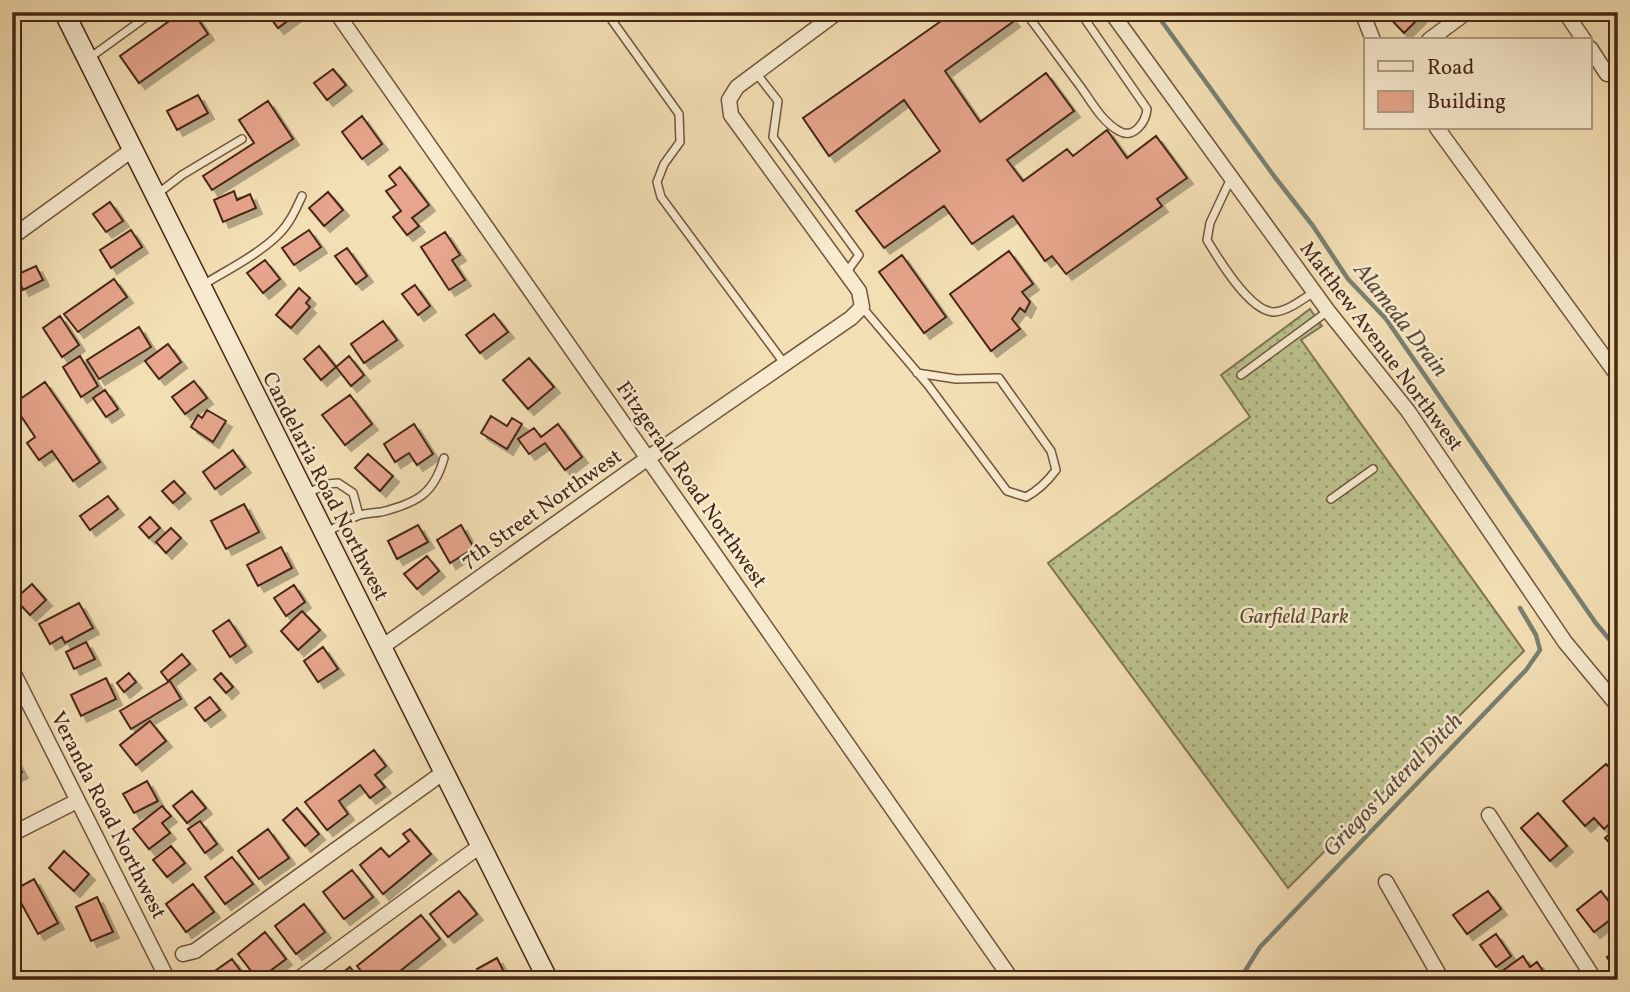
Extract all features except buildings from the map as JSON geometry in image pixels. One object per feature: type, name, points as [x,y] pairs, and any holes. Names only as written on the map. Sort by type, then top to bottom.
[{"type":"main road","name":"Candelaria Road Northwest","points":[[64,12],[548,980]]},
{"type":"street","name":"Fitzgerald Road Northwest","points":[[336,12],[1012,980]]},
{"type":"street","points":[[838,12],[737,87],[729,100],[731,115],[859,291],[862,307]]},
{"type":"street","name":"Matthew Avenue Northwest","points":[[1111,12],[1328,311],[1408,411],[1565,642],[1618,706]]},
{"type":"street","points":[[1362,12],[1372,38]]},
{"type":"street","points":[[1432,38],[1467,12]]},
{"type":"street","points":[[1565,12],[1583,38]]},
{"type":"street","points":[[1592,51],[1607,74]]},
{"type":"street","points":[[1438,130],[1618,376]]},
{"type":"street","points":[[12,237],[132,150]]},
{"type":"street","name":"7th Street Northwest","points":[[382,648],[648,458],[851,318],[862,307]]},
{"type":"street","name":"Veranda Road Northwest","points":[[12,670],[168,980]]},
{"type":"street","points":[[183,954],[195,951],[444,772]]},
{"type":"street","points":[[12,834],[77,801]]},
{"type":"street","points":[[1489,815],[1595,980]]},
{"type":"street","points":[[297,980],[480,846]]},
{"type":"street","points":[[1386,881],[1442,980]]},
{"type":"lane","points":[[87,59],[153,12]]},
{"type":"lane","points":[[606,12],[679,114],[680,142],[664,164],[657,182],[661,197],[785,363]]},
{"type":"lane","points":[[1025,12],[1103,117],[1119,131],[1126,133],[1135,130],[1142,125],[1147,109],[1080,12]]},
{"type":"lane","points":[[756,73],[778,101],[773,137],[859,255],[846,273]]},
{"type":"lane","points":[[155,196],[182,175],[242,139]]},
{"type":"lane","points":[[1231,178],[1210,223],[1207,240],[1216,254],[1249,299],[1259,308],[1274,312],[1287,308],[1314,292]]},
{"type":"lane","points":[[201,286],[281,233],[302,196]]},
{"type":"lane","points":[[862,307],[917,373],[1007,491],[1026,497],[1048,481],[1056,470],[1051,451],[999,378],[956,379],[917,373]]},
{"type":"lane","points":[[1241,375],[1328,311]]},
{"type":"lane","points":[[325,534],[359,515],[382,512],[414,500],[431,489],[444,458]]},
{"type":"lane","points":[[1331,499],[1373,470]]},
{"type":"lane","points":[[305,494],[328,484],[338,483],[353,493],[359,515]]},
{"type":"green space","name":"Garfield Park","points":[[1310,309],[1322,326],[1301,340],[1524,651],[1288,888],[1048,563],[1250,417],[1221,375]]},
{"type":"waterway","name":"Alameda Drain","points":[[1155,12],[1313,226],[1348,279],[1386,319],[1595,622],[1618,650]]},
{"type":"waterway","name":"Griegos Lateral Ditch","points":[[1246,980],[1245,971],[1260,947],[1526,670],[1540,650],[1536,635],[1520,608]]}]
